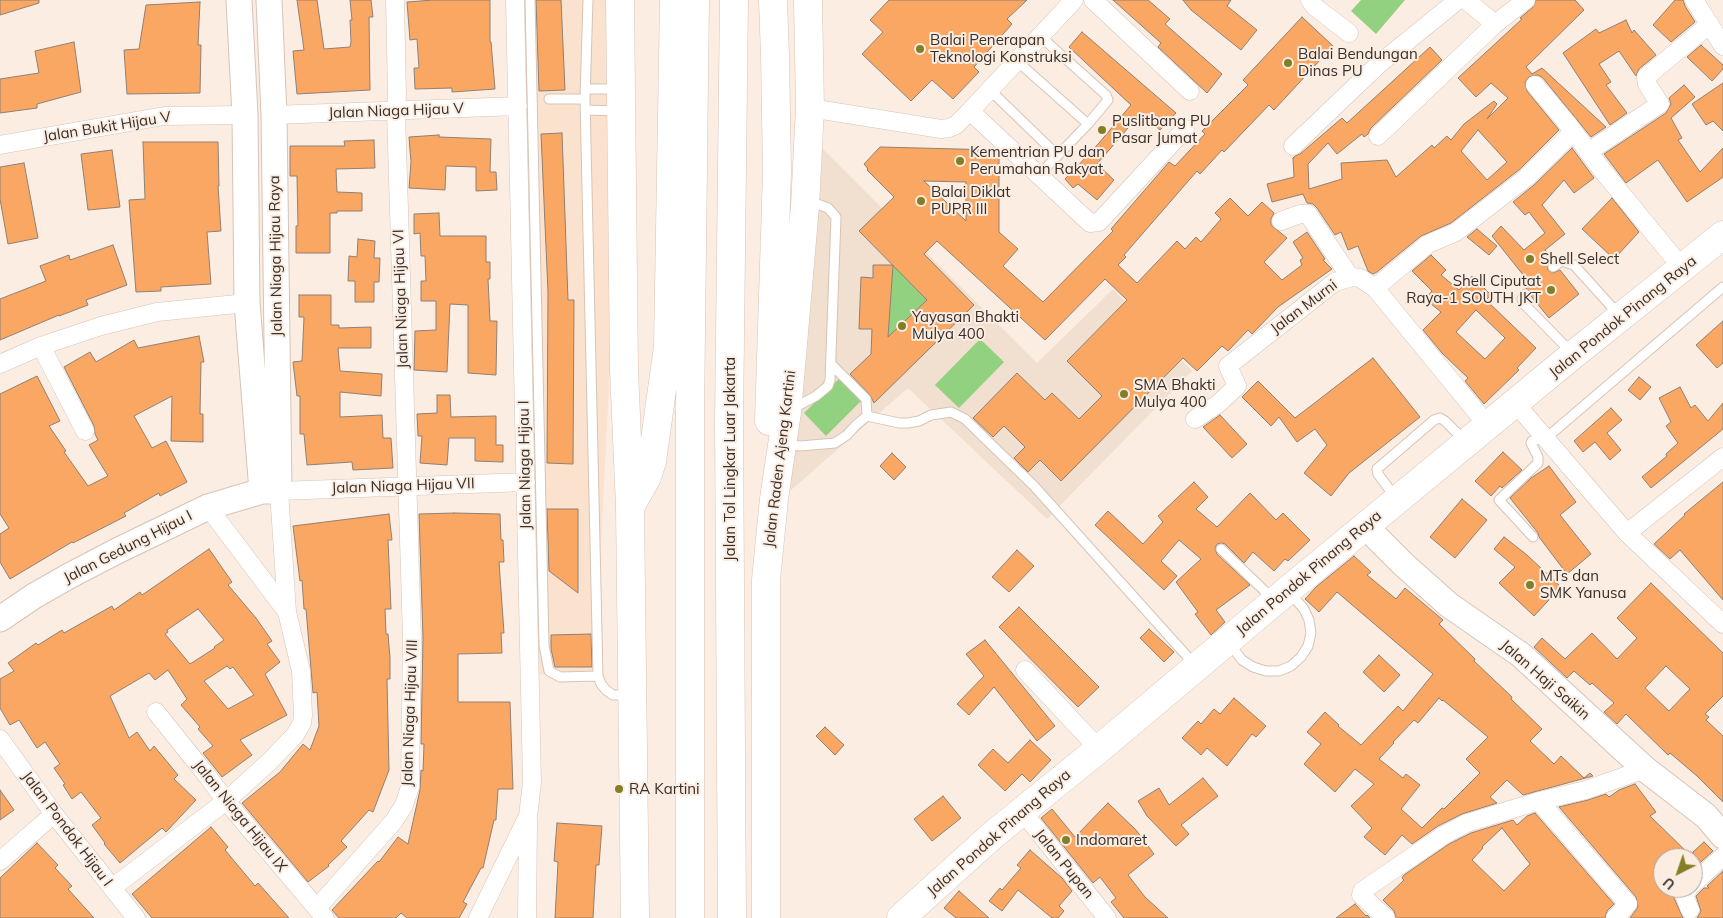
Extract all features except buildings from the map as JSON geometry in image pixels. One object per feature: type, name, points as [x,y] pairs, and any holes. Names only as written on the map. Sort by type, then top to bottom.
[{"type":"highway","points":[[620,0],[624,370],[630,507],[636,918]]},
{"type":"highway","points":[[630,507],[647,477],[652,461],[668,347],[674,0]]},
{"type":"highway","points":[[690,918],[690,413],[695,0]]},
{"type":"highway","name":"Jalan Tol Lingkar Luar Jakarta","points":[[732,918],[729,411],[734,0]]},
{"type":"highway","points":[[773,0],[776,56],[777,172],[767,462],[774,499]]},
{"type":"highway","name":"Jalan Raden Ajeng Kartini","points":[[766,918],[766,580],[774,499],[787,412],[805,200],[810,108],[808,0]]},
{"type":"highway","name":"Jalan Pondok Pinang Raya","points":[[901,918],[1022,811],[1099,749],[1281,595],[1573,355],[1723,235]]},
{"type":"street","name":"Jalan Niaga Hijau Raya","points":[[239,0],[245,115],[247,303],[256,414],[274,498]]},
{"type":"street","name":"Jalan Niaga Hijau Raya","points":[[270,0],[275,205],[274,498]]},
{"type":"street","name":"Jalan Niaga Hijau VI","points":[[395,0],[396,112],[407,486]]},
{"type":"street","name":"Jalan Niaga Hijau I","points":[[478,918],[528,816],[532,782],[515,0]]},
{"type":"street","points":[[810,108],[941,129],[956,125],[1074,0]]},
{"type":"street","points":[[1092,0],[1190,91]]},
{"type":"street","points":[[1310,0],[1314,6],[1349,32]]},
{"type":"street","points":[[1293,146],[1379,64],[1458,0]]},
{"type":"street","points":[[1466,0],[1495,24]]},
{"type":"street","points":[[1378,136],[1495,24],[1526,0]]},
{"type":"street","points":[[1694,0],[1723,46]]},
{"type":"street","points":[[1588,152],[1660,104],[1646,78],[1710,24]]},
{"type":"street","points":[[1535,85],[1682,269]]},
{"type":"street","name":"Jalan Niaga Hijau V","points":[[274,115],[518,106]]},
{"type":"street","points":[[970,111],[1082,218],[1090,223],[1099,222],[1185,129]]},
{"type":"street","name":"Jalan Bukit Hijau V","points":[[0,145],[164,116],[245,115]]},
{"type":"street","points":[[1375,288],[1428,244],[1456,232],[1519,183],[1573,132]]},
{"type":"street","points":[[247,204],[275,205]]},
{"type":"street","points":[[1281,221],[1300,214],[1308,214],[1350,277]]},
{"type":"street","name":"Jalan Murni","points":[[1195,419],[1218,404],[1237,386],[1228,366],[1335,282],[1350,277],[1360,278],[1375,288],[1484,421],[1489,424]]},
{"type":"street","points":[[0,364],[41,346],[101,326],[157,312],[247,303]]},
{"type":"street","points":[[41,346],[85,432]]},
{"type":"street","points":[[1515,403],[1627,533],[1723,624]]},
{"type":"street","points":[[1627,533],[1723,457]]},
{"type":"street","name":"Jalan Niaga Hijau VII","points":[[274,498],[407,486],[526,482]]},
{"type":"street","name":"Jalan Niaga Hijau VIII","points":[[321,913],[394,821],[404,805],[410,787],[412,638],[407,486]]},
{"type":"street","points":[[112,888],[226,801],[269,762],[295,735],[302,723],[301,671],[287,612],[274,498]]},
{"type":"street","name":"Jalan Gedung Hijau I","points":[[0,619],[34,596],[117,550],[208,507],[274,498]]},
{"type":"street","points":[[208,507],[287,612]]},
{"type":"street","name":"Jalan Haji Saikin","points":[[1365,526],[1402,564],[1450,605],[1521,655],[1645,769],[1706,816],[1723,836]]},
{"type":"street","points":[[1025,670],[1099,749]]},
{"type":"street","name":"Jalan Niaga Hijau IX","points":[[156,712],[226,801],[321,913]]},
{"type":"street","name":"Jalan Pondok Hijau I","points":[[0,739],[54,814],[136,918]]},
{"type":"street","points":[[1386,918],[1361,895],[1362,891],[1444,835],[1467,822],[1586,790],[1645,769]]},
{"type":"street","points":[[1539,802],[1628,904],[1618,917]]},
{"type":"street","name":"Jalan Pupan","points":[[1022,811],[1107,918]]},
{"type":"street","points":[[0,861],[54,814]]},
{"type":"street","points":[[528,816],[528,918]]},
{"type":"street","points":[[1703,875],[1723,856]]},
{"type":"street","points":[[1685,898],[1690,910]]},
{"type":"lane","points":[[530,0],[544,645],[549,671],[560,677],[598,676]]},
{"type":"lane","points":[[588,0],[585,110],[598,676],[600,684],[613,695],[633,695]]},
{"type":"lane","points":[[1039,175],[1088,124],[1108,100],[1106,95],[1040,36]]},
{"type":"lane","points":[[1017,61],[1088,124]]},
{"type":"lane","points":[[990,90],[1057,156]]},
{"type":"lane","points":[[549,99],[585,94],[621,100]]},
{"type":"lane","points":[[585,110],[621,100]]},
{"type":"lane","points":[[787,412],[816,396],[828,386],[830,380],[836,217],[828,208],[805,200]]},
{"type":"lane","points":[[1553,267],[1562,261],[1574,265],[1621,317]]},
{"type":"lane","points":[[1533,537],[1499,500],[1538,463],[1538,458],[1531,444],[1534,440],[1545,439],[1723,287]]},
{"type":"lane","points":[[1525,294],[1522,299],[1524,303],[1573,355]]},
{"type":"lane","points":[[831,364],[866,399],[870,416]]},
{"type":"lane","points":[[783,443],[800,446],[836,443],[856,425],[870,416],[899,423],[919,421],[931,414],[940,412],[951,412],[965,419],[1034,486],[1197,667]]},
{"type":"lane","points":[[1396,500],[1378,474],[1377,469],[1434,420],[1440,418],[1445,421],[1466,443]]},
{"type":"lane","points":[[1220,549],[1281,595],[1304,608],[1309,620],[1311,633],[1308,646],[1301,657],[1291,666],[1272,671],[1253,667],[1242,660],[1228,641]]},
{"type":"shaded area","points":[[519,0],[629,0],[594,678],[530,674]]},
{"type":"shaded area","name":"Yayasan Bhakti Mulya 400","points":[[819,145],[1037,363],[1113,289],[1192,371],[1047,519],[908,388],[790,491]]},
{"type":"green space","points":[[1361,0],[1405,0],[1376,34],[1351,11]]},
{"type":"green space","points":[[893,265],[927,300],[888,337]]},
{"type":"green space","points":[[980,339],[1004,362],[959,408],[935,385]]},
{"type":"green space","points":[[841,377],[863,399],[826,436],[804,413]]},
{"type":"place","name":"Balai Penerapan Teknologi Konstruksi","points":[[920,49]]},
{"type":"place","name":"Balai Bendungan Dinas PU","points":[[1288,63]]},
{"type":"place","name":"Puslitbang PU Pasar Jumat","points":[[1102,130]]},
{"type":"place","name":"Kementrian PU dan Perumahan Rakyat","points":[[960,161]]},
{"type":"place","name":"Balai Diklat PUPR III","points":[[921,201]]},
{"type":"place","name":"Shell Select","points":[[1530,259]]},
{"type":"place","name":"Shell Ciputat Raya-1 SOUTH JKT","points":[[1551,290]]},
{"type":"place","name":"Yayasan Bhakti Mulya 400","points":[[902,326]]},
{"type":"place","name":"SMA Bhakti Mulya 400","points":[[1124,394]]},
{"type":"place","name":"MTs dan SMK Yanusa","points":[[1530,585]]},
{"type":"place","name":"RA Kartini","points":[[619,789]]},
{"type":"place","name":"Indomaret","points":[[1066,840]]}]
